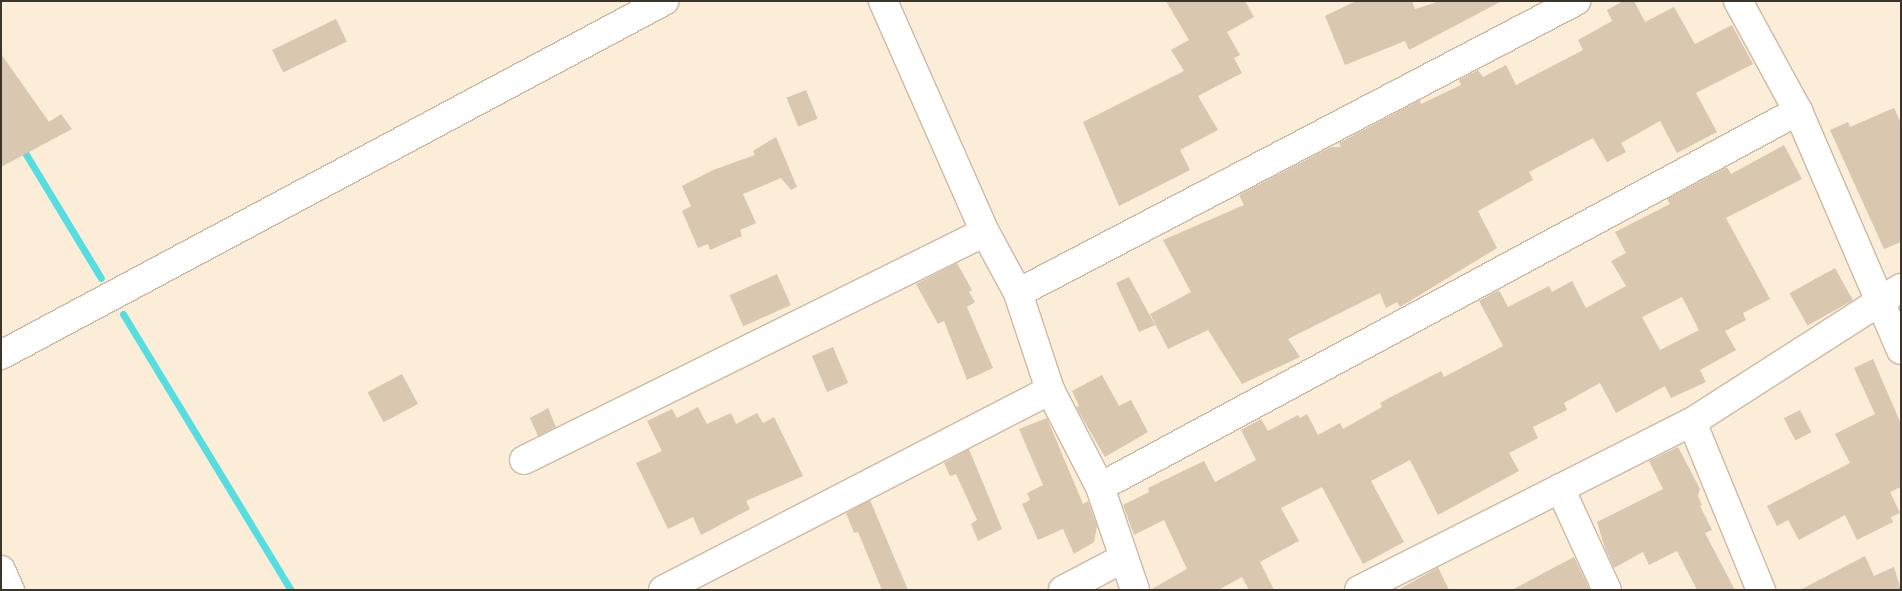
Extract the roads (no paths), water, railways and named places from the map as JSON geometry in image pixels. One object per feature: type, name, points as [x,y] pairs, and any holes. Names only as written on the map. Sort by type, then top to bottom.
[{"type":"street","points":[[1,355],[664,1]]},
{"type":"street","points":[[883,1],[985,232],[1018,293],[1050,390],[1100,487],[1122,559],[1135,590]]},
{"type":"street","points":[[1018,293],[1576,1]]},
{"type":"street","points":[[1738,1],[1798,111],[1890,294],[1901,350]]},
{"type":"street","points":[[1100,487],[1798,111]]},
{"type":"street","points":[[524,460],[985,232]]},
{"type":"street","points":[[1360,590],[1692,422],[1890,294]]},
{"type":"street","points":[[663,590],[1050,390]]},
{"type":"street","points":[[1692,422],[1761,590]]},
{"type":"street","points":[[1560,488],[1607,590]]},
{"type":"street","points":[[1063,590],[1122,559]]},
{"type":"street","points":[[1,570],[10,590]]},
{"type":"waterway","points":[[21,146],[101,278]]},
{"type":"waterway","points":[[123,314],[291,590]]}]
